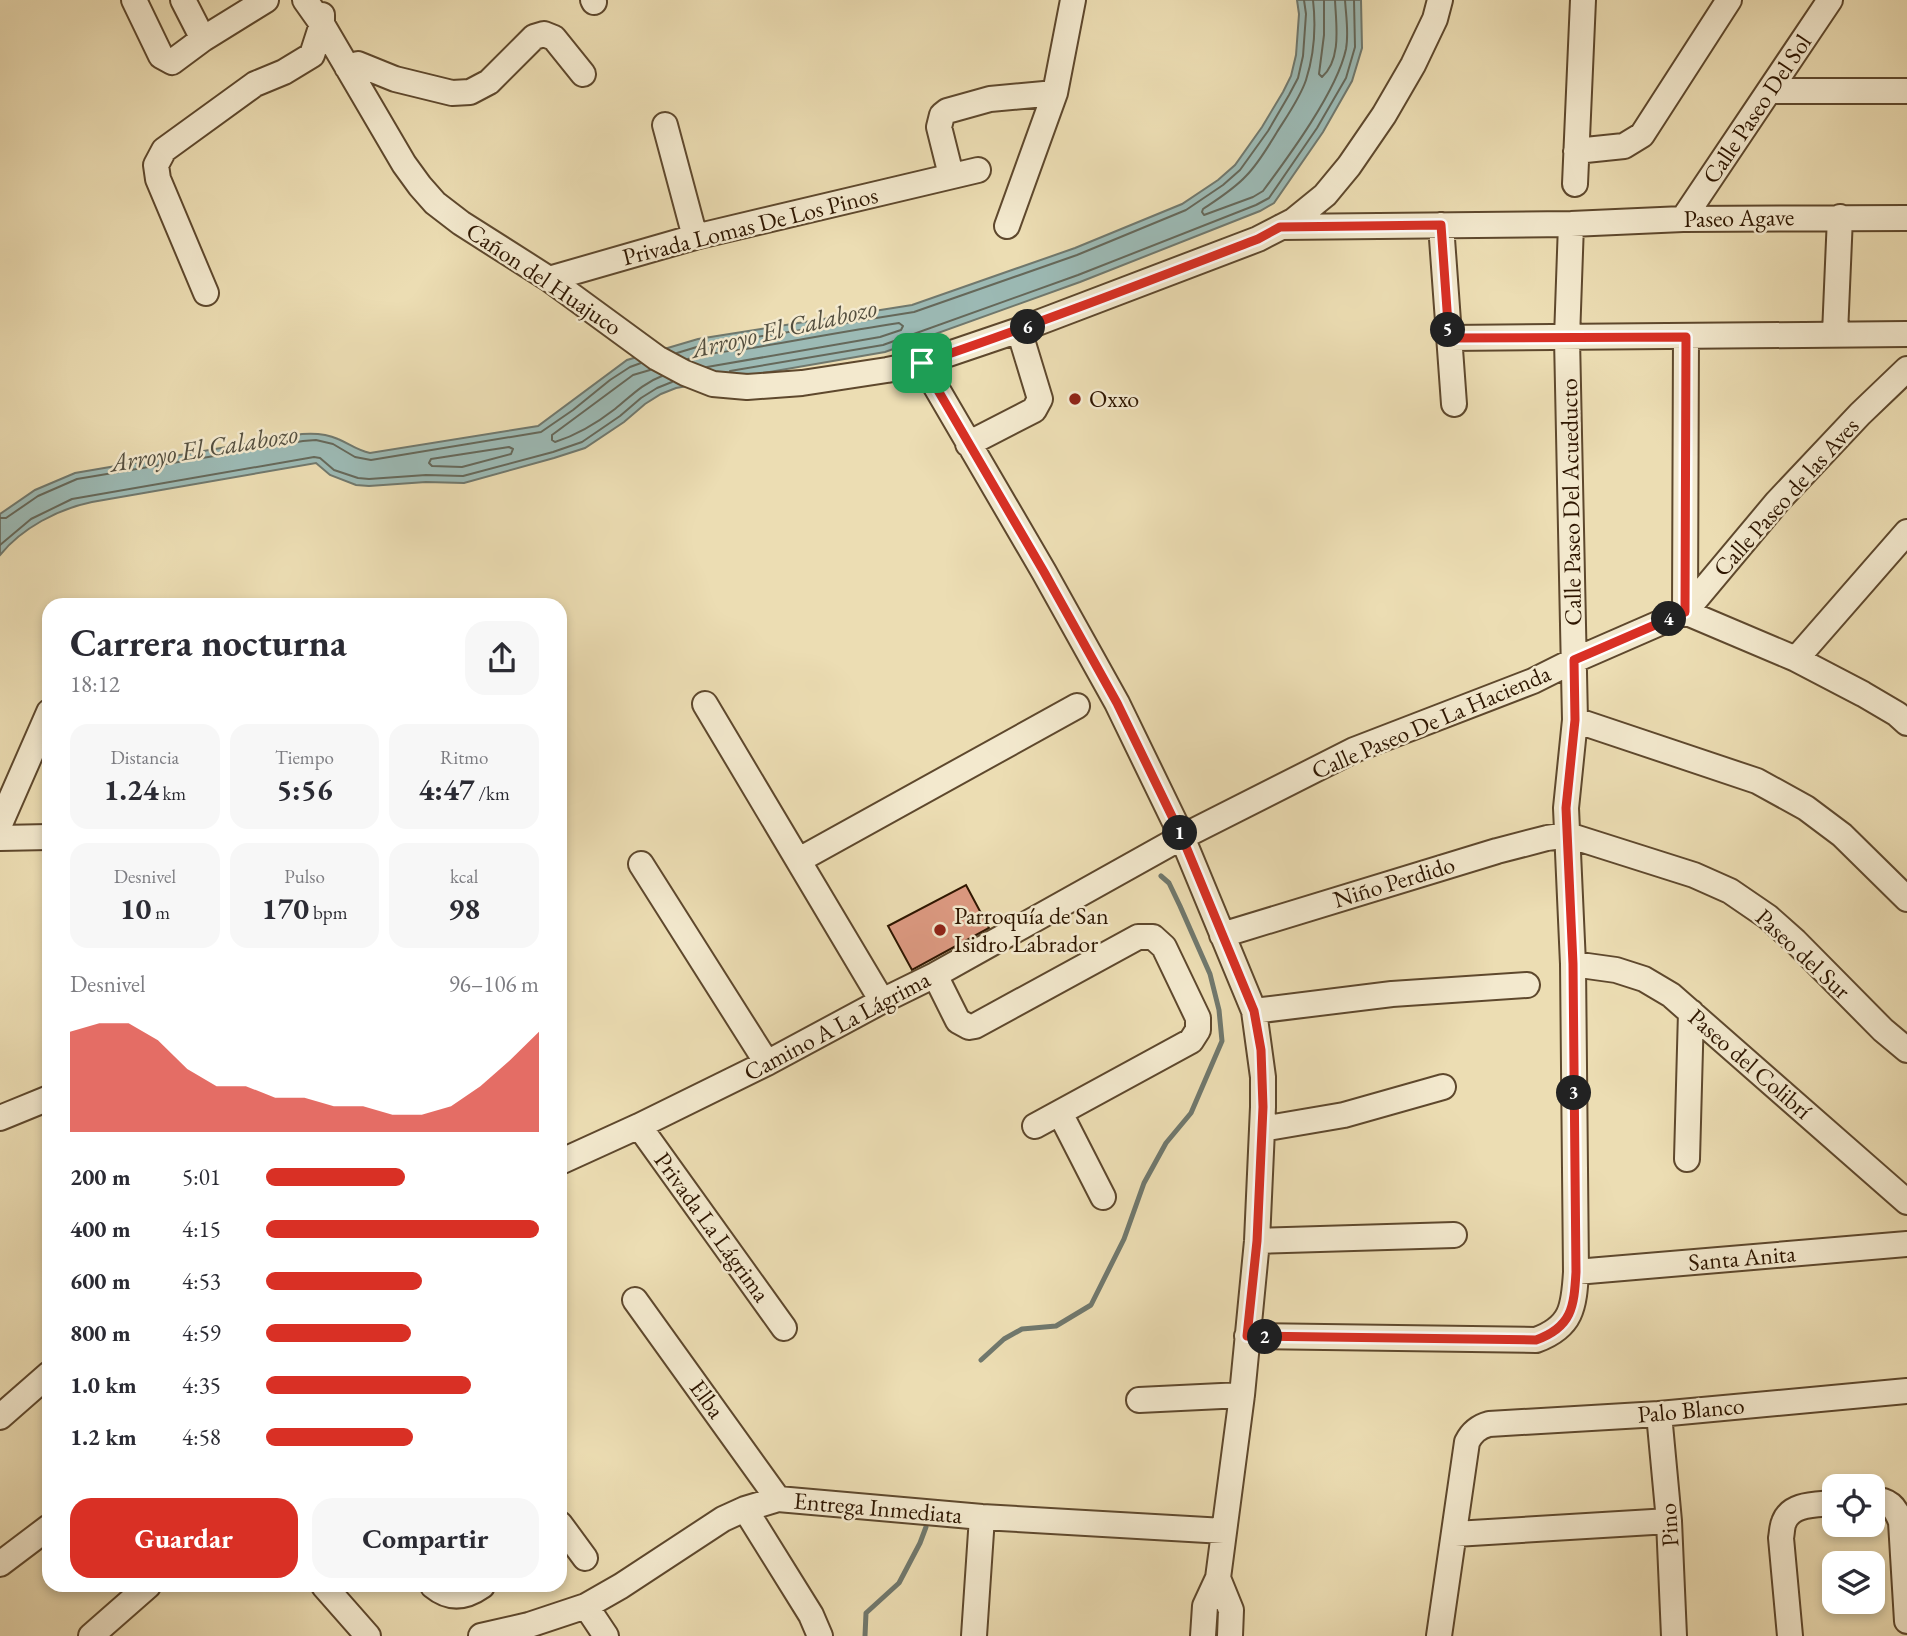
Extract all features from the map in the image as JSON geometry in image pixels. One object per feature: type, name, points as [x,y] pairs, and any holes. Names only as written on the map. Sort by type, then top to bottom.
[{"type":"street","points":[[134,0],[161,56],[172,62],[203,39],[266,0]]},
{"type":"street","points":[[183,0],[203,39]]},
{"type":"street","name":"Cañon del Huajuco","points":[[304,0],[322,12],[347,67],[404,164],[435,203],[461,223],[549,279],[657,358],[713,384],[747,387],[771,386],[922,363],[1019,330],[1247,243],[1293,221],[1325,195],[1349,166],[1413,65],[1438,9],[1453,0]]},
{"type":"street","points":[[1007,226],[1055,93],[1073,0]]},
{"type":"street","points":[[1575,184],[1583,0]]},
{"type":"street","points":[[1576,151],[1624,146],[1642,135],[1729,0]]},
{"type":"street","name":"Calle Paseo Del Sol","points":[[1684,219],[1830,0]]},
{"type":"street","points":[[206,293],[158,179],[156,165],[164,150],[255,84],[284,72],[312,55],[322,12]]},
{"type":"street","points":[[347,67],[358,64],[395,79],[452,93],[470,92],[489,82],[534,37],[544,34],[554,38],[583,74]]},
{"type":"street","points":[[1770,91],[1907,91]]},
{"type":"street","points":[[951,175],[939,127],[942,116],[947,111],[990,99],[1055,93]]},
{"type":"street","points":[[666,125],[695,237]]},
{"type":"street","name":"Privada Lomas De Los Pinos","points":[[549,279],[695,237],[978,170]]},
{"type":"street","points":[[1835,334],[1840,217]]},
{"type":"street","name":"Paseo Agave","points":[[1571,224],[1684,219],[1907,218]]},
{"type":"street","points":[[1280,227],[1571,224]]},
{"type":"street","name":"Calle Paseo Del Acueducto","points":[[1247,1336],[1536,1340],[1549,1335],[1564,1323],[1571,1313],[1576,1272],[1573,964],[1566,808],[1575,720],[1567,338],[1571,224]]},
{"type":"street","points":[[1441,225],[1454,404]]},
{"type":"street","points":[[968,444],[1034,410],[1038,404],[1040,399],[1019,330]]},
{"type":"street","points":[[1449,338],[1907,334]]},
{"type":"street","name":"Calle Paseo de las Aves","points":[[1685,612],[1686,337]]},
{"type":"street","points":[[922,363],[1117,703],[1182,837],[1254,1011],[1263,1077],[1257,1241],[1242,1395],[1219,1578],[1205,1606],[1203,1636]]},
{"type":"street","name":"Calle Paseo de las Aves","points":[[1685,612],[1792,485],[1907,369]]},
{"type":"street","points":[[1796,659],[1907,532]]},
{"type":"street","points":[[1685,612],[1796,659],[1904,713]]},
{"type":"street","name":"Calle Paseo De La Hacienda","points":[[1182,837],[1354,750],[1533,681],[1574,660],[1685,612]]},
{"type":"street","points":[[705,704],[883,1001]]},
{"type":"street","points":[[799,860],[1077,706]]},
{"type":"street","points":[[1575,720],[1757,781],[1806,808],[1842,835],[1907,899]]},
{"type":"street","points":[[0,824],[42,728]]},
{"type":"street","name":"Niño Perdido","points":[[1222,935],[1497,851],[1568,835]]},
{"type":"street","name":"Paseo del Sur","points":[[1568,835],[1694,875],[1730,891],[1768,917],[1795,941],[1883,1030],[1907,1050]]},
{"type":"street","points":[[0,838],[42,837]]},
{"type":"street","name":"Camino A La Lágrima","points":[[567,1159],[767,1063],[935,975],[1182,837]]},
{"type":"street","points":[[641,864],[767,1063]]},
{"type":"street","points":[[935,975],[958,1021],[969,1027],[1138,937],[1153,937],[1164,947],[1198,1018],[1198,1030],[1191,1041],[1034,1126]]},
{"type":"street","name":"Paseo del Colibrí","points":[[1573,964],[1616,970],[1644,979],[1671,995],[1907,1202]]},
{"type":"street","points":[[1254,1011],[1392,994],[1527,985]]},
{"type":"street","points":[[1687,1159],[1691,1012]]},
{"type":"street","points":[[1262,1129],[1344,1115],[1443,1087]]},
{"type":"street","points":[[0,1118],[42,1101]]},
{"type":"street","points":[[1060,1113],[1103,1197]]},
{"type":"street","name":"Privada La Lágrima","points":[[639,1126],[784,1328]]},
{"type":"street","points":[[1257,1241],[1454,1235]]},
{"type":"street","name":"Santa Anita","points":[[1576,1272],[1907,1244]]},
{"type":"street","name":"Elba","points":[[635,1300],[778,1499]]},
{"type":"street","points":[[0,1417],[42,1380]]},
{"type":"street","name":"Palo Blanco","points":[[1455,1534],[1467,1442],[1476,1430],[1489,1424],[1659,1414],[1907,1391]]},
{"type":"street","points":[[1139,1400],[1242,1395]]},
{"type":"street","name":"Pino","points":[[1659,1414],[1669,1521],[1674,1636]]},
{"type":"street","name":"Entrega Inmediata","points":[[481,1636],[528,1625],[586,1606],[723,1519],[778,1499],[982,1517],[1224,1531]]},
{"type":"street","points":[[1885,1500],[1892,1504],[1901,1522],[1907,1620]]},
{"type":"street","points":[[1790,1636],[1781,1538],[1783,1522],[1794,1510],[1822,1504]]},
{"type":"street","points":[[745,1509],[811,1615],[820,1636]]},
{"type":"street","points":[[974,1636],[982,1517]]},
{"type":"street","points":[[1439,1636],[1455,1534],[1669,1521]]},
{"type":"street","points":[[0,1564],[42,1532]]},
{"type":"street","points":[[567,1535],[585,1558]]},
{"type":"street","points":[[1219,1578],[1231,1610],[1230,1636]]},
{"type":"street","points":[[91,1636],[141,1592]]},
{"type":"street","points":[[334,1592],[368,1636]]},
{"type":"street","points":[[441,1592],[456,1597],[471,1592]]},
{"type":"street","points":[[586,1606],[606,1636]]},
{"type":"water","name":"Arroyo El Calabozo","points":[[1297,0],[1361,0],[1362,48],[1352,81],[1323,132],[1274,203],[1260,211],[1080,282],[885,352],[676,388],[645,404],[585,448],[464,483],[356,485],[330,475],[316,463],[79,505],[30,528],[0,555],[0,514],[35,490],[75,473],[302,434],[329,436],[370,453],[538,426],[627,360],[698,339],[912,305],[1075,248],[1182,204],[1235,165],[1283,92],[1291,76],[1296,55],[1299,14]]},
{"type":"building","name":"Parroquía de San Isidro Labrador","points":[[966,885],[989,928],[912,970],[888,926]]},
{"type":"waterway","points":[[981,1360],[1004,1339],[1022,1329],[1056,1326],[1091,1305],[1124,1239],[1144,1183],[1166,1143],[1191,1113],[1222,1041],[1219,1010],[1210,974],[1169,883],[1161,876]]},
{"type":"waterway","points":[[865,1636],[866,1613],[899,1583],[926,1527]]},
{"type":"place","name":"Oxxo","points":[[1075,399]]},
{"type":"place","name":"Parroquía de San Isidro Labrador","points":[[940,930]]},
{"type":"route","points":[[1441,225],[1449,338],[1686,337],[1685,612],[1574,660],[1575,720],[1566,808],[1573,964],[1576,1272],[1571,1313],[1558,1329],[1549,1335],[1536,1340],[1247,1336],[1257,1241],[1263,1107],[1261,1050],[1254,1011],[1182,837],[1117,703],[922,363],[1113,295],[1258,239],[1280,227],[1441,225]]}]
